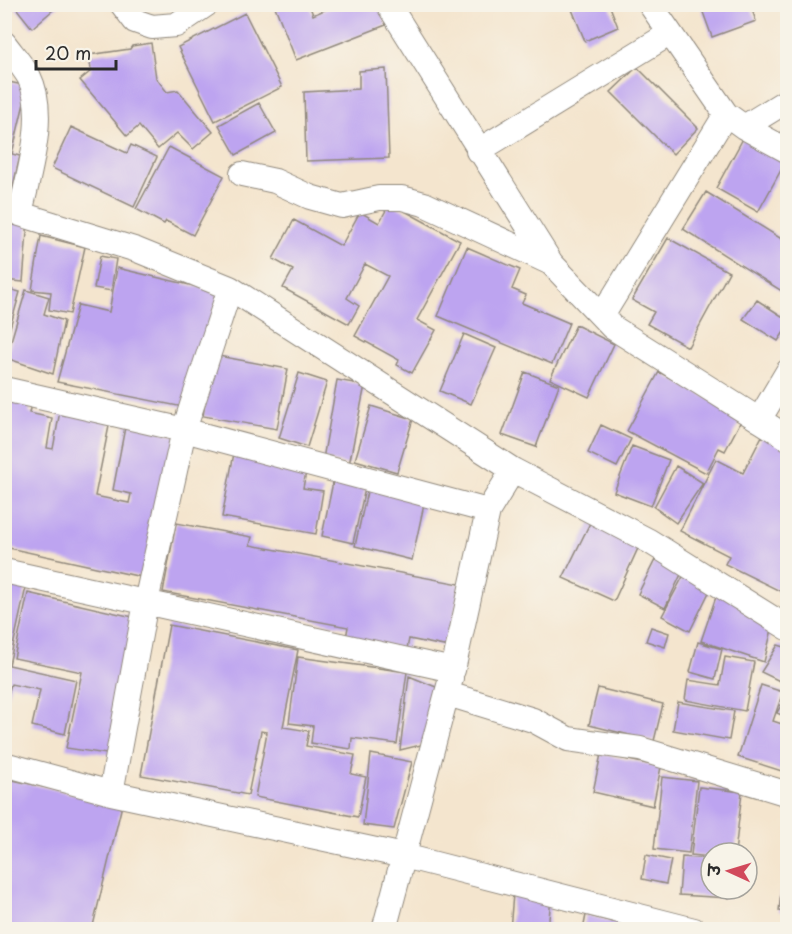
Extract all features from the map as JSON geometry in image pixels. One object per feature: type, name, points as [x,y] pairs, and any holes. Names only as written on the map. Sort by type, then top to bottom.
[{"type":"street","points":[[122,4],[135,21],[152,27],[176,25],[207,4]]},
{"type":"street","points":[[388,4],[478,151],[551,263],[612,327],[788,438]]},
{"type":"street","points":[[650,4],[669,34],[735,121],[788,151]]},
{"type":"street","points":[[478,151],[669,34]]},
{"type":"street","points":[[4,43],[29,78],[37,109],[36,138],[12,212],[137,250],[230,288],[513,471],[649,541],[788,628]]},
{"type":"street","points":[[602,316],[735,121],[788,100]]},
{"type":"street","points":[[242,174],[275,182],[310,197],[342,206],[379,198],[402,198],[424,204],[551,263]]},
{"type":"street","points":[[111,792],[146,602],[184,430],[230,288]]},
{"type":"street","points":[[759,420],[788,371]]},
{"type":"street","points":[[4,389],[184,430],[488,511]]},
{"type":"street","points":[[384,930],[448,694],[488,511],[513,471]]},
{"type":"street","points":[[4,571],[453,670]]},
{"type":"street","points":[[448,694],[533,720],[568,739],[640,749],[788,794]]},
{"type":"street","points":[[4,764],[111,792],[404,856],[694,930]]},
{"type":"building","points":[[13,4],[60,4],[32,28]]},
{"type":"building","points":[[274,4],[309,4],[313,15],[338,4],[379,4],[386,25],[296,60]]},
{"type":"building","points":[[577,4],[609,4],[618,27],[585,41],[571,7]]},
{"type":"building","points":[[700,4],[750,4],[756,21],[712,37]]},
{"type":"building","points":[[245,13],[282,87],[215,121],[178,47]]},
{"type":"building","points":[[151,43],[156,78],[167,92],[178,90],[213,132],[193,149],[177,133],[158,149],[139,126],[127,136],[80,80],[91,71],[89,55],[130,49],[132,46]]},
{"type":"building","points":[[637,67],[698,128],[673,154],[611,92]]},
{"type":"building","points":[[386,69],[389,158],[306,161],[304,92],[359,89],[359,71]]},
{"type":"building","points":[[4,81],[28,86],[12,154],[20,156],[10,199],[4,198]]},
{"type":"building","points":[[259,103],[276,133],[236,155],[219,125]]},
{"type":"building","points":[[71,127],[127,153],[131,145],[157,157],[134,207],[52,168]]},
{"type":"building","points":[[745,135],[787,159],[758,212],[716,188]]},
{"type":"building","points":[[169,147],[224,176],[193,235],[166,221],[164,224],[136,209]]},
{"type":"building","points":[[706,192],[788,243],[788,295],[683,229]]},
{"type":"building","points":[[390,203],[460,241],[417,320],[436,330],[412,373],[397,365],[399,360],[355,336],[388,276],[365,264],[347,298],[359,306],[349,324],[283,288],[293,270],[273,259],[294,220],[341,246],[360,212],[379,223]]},
{"type":"building","points":[[4,217],[28,219],[23,282],[4,280]]},
{"type":"building","points":[[41,236],[85,247],[70,314],[49,310],[51,292],[32,290]]},
{"type":"building","points":[[668,238],[729,272],[688,347],[647,324],[654,312],[632,300]]},
{"type":"building","points":[[467,247],[520,270],[512,289],[526,295],[522,303],[569,323],[552,364],[438,316]]},
{"type":"building","points":[[100,256],[116,259],[111,291],[94,288]]},
{"type":"building","points":[[117,268],[220,292],[183,407],[57,382],[78,305],[109,312]]},
{"type":"building","points":[[4,288],[20,292],[5,345],[4,345]]},
{"type":"building","points":[[26,290],[49,297],[44,314],[64,321],[53,374],[6,358]]},
{"type":"building","points":[[757,300],[788,320],[788,326],[778,341],[743,319]]},
{"type":"building","points":[[576,325],[614,344],[589,397],[550,379]]},
{"type":"building","points":[[464,334],[496,348],[471,404],[440,391]]},
{"type":"building","points":[[213,355],[288,369],[277,429],[203,416]]},
{"type":"building","points":[[525,372],[559,385],[536,447],[502,435]]},
{"type":"building","points":[[659,372],[743,417],[725,451],[719,448],[706,473],[627,431]]},
{"type":"building","points":[[299,373],[327,382],[307,447],[279,438]]},
{"type":"building","points":[[337,380],[365,385],[349,465],[323,459]]},
{"type":"building","points":[[4,393],[32,399],[29,413],[52,418],[47,448],[53,449],[60,411],[110,421],[95,496],[129,503],[131,494],[113,490],[126,422],[178,436],[142,577],[4,547]]},
{"type":"building","points":[[371,406],[413,419],[397,472],[355,460]]},
{"type":"building","points":[[601,425],[631,439],[617,467],[588,453]]},
{"type":"building","points":[[762,436],[788,449],[788,595],[725,564],[729,556],[680,531],[716,459],[743,473]]},
{"type":"building","points":[[632,446],[669,460],[651,506],[614,492]]},
{"type":"building","points":[[234,453],[307,466],[303,488],[323,491],[316,534],[222,517]]},
{"type":"building","points":[[676,466],[703,483],[676,523],[654,507]]},
{"type":"building","points":[[334,477],[366,484],[353,543],[322,536]]},
{"type":"building","points":[[368,487],[425,500],[412,560],[355,546]]},
{"type":"building","points":[[176,523],[252,537],[250,545],[460,584],[449,647],[409,639],[407,649],[346,638],[348,627],[163,592]]},
{"type":"building","points":[[590,523],[639,546],[614,601],[563,578]]},
{"type":"building","points":[[657,556],[684,568],[665,608],[638,594]]},
{"type":"building","points":[[687,569],[713,584],[690,631],[662,616]]},
{"type":"building","points":[[4,583],[26,587],[9,665],[76,680],[65,734],[32,726],[40,690],[11,684],[4,708]]},
{"type":"building","points":[[718,591],[773,625],[764,662],[701,641]]},
{"type":"building","points":[[28,593],[133,617],[113,755],[66,748],[82,672],[14,658]]},
{"type":"building","points":[[169,625],[298,650],[283,727],[309,731],[306,746],[355,755],[351,774],[366,777],[358,817],[255,797],[267,732],[261,731],[248,795],[141,775]]},
{"type":"building","points":[[651,627],[669,633],[665,647],[646,641]]},
{"type":"building","points":[[698,642],[722,649],[715,679],[690,672]]},
{"type":"building","points":[[778,645],[788,648],[788,685],[761,672]]},
{"type":"building","points":[[298,657],[407,672],[397,744],[352,738],[351,749],[311,743],[313,726],[289,723]]},
{"type":"building","points":[[725,657],[754,662],[745,711],[685,700],[688,680],[720,685]]},
{"type":"building","points":[[409,676],[436,687],[425,744],[400,750]]},
{"type":"building","points":[[761,685],[783,692],[773,721],[788,726],[788,773],[738,757]]},
{"type":"building","points":[[598,688],[663,704],[654,741],[589,725]]},
{"type":"building","points":[[788,692],[788,718],[777,713]]},
{"type":"building","points":[[678,702],[734,711],[729,740],[673,730]]},
{"type":"building","points":[[371,754],[412,762],[394,829],[363,825]]},
{"type":"building","points":[[601,754],[661,767],[653,806],[593,792]]},
{"type":"building","points":[[662,777],[697,781],[689,853],[654,849]]},
{"type":"building","points":[[4,778],[122,805],[92,930],[4,930]]},
{"type":"building","points":[[699,787],[742,792],[736,841],[699,841],[699,856],[691,855]]},
{"type":"building","points":[[646,855],[671,860],[666,884],[642,879]]},
{"type":"building","points":[[682,857],[699,858],[699,896],[679,895]]},
{"type":"building","points":[[784,864],[788,865],[788,912],[779,911]]},
{"type":"building","points":[[513,894],[551,897],[548,930],[510,930]]},
{"type":"building","points":[[586,915],[642,929],[583,930]]}]
